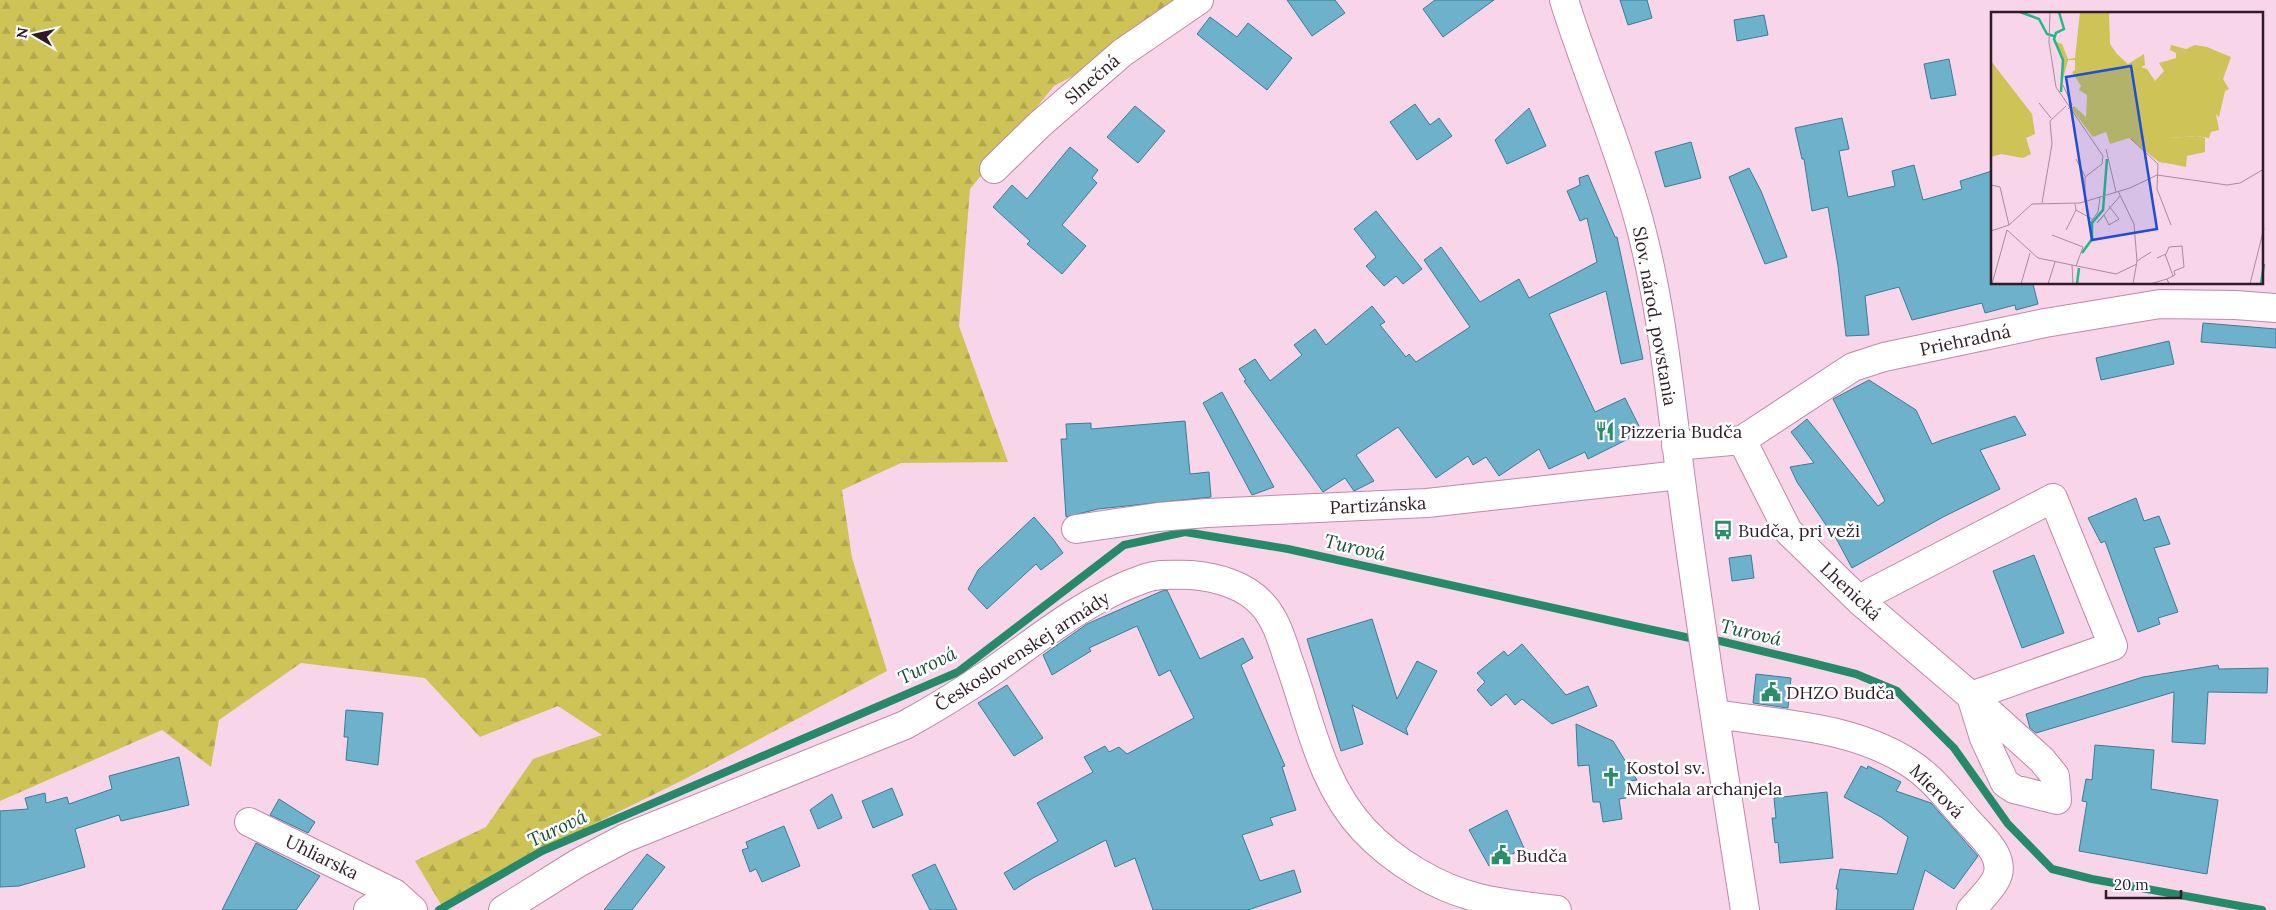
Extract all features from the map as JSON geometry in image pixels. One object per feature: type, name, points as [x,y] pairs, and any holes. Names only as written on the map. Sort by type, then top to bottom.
[{"type":"street","name":"Slnečná","points":[[994,169],[1039,125],[1122,53],[1198,0]]},
{"type":"street","name":"Slov. národ. povstania","points":[[1564,0],[1639,222],[1662,332],[1700,621],[1745,910]]},
{"type":"street","name":"Priehradná","points":[[1676,446],[1742,440],[1846,372],[1884,357],[2045,323],[2160,304],[2235,305],[2276,308]]},
{"type":"street","name":"Lhenická","points":[[1742,440],[1788,532],[1860,601],[1971,696],[2113,646],[2053,498],[1872,592],[1860,601]]},
{"type":"street","name":"Partizánska","points":[[1076,529],[1158,517],[1206,513],[1427,503],[1680,475]]},
{"type":"street","name":"Československej armády","points":[[502,910],[578,863],[625,838],[905,725],[949,701],[1103,596],[1146,578],[1165,574],[1202,576],[1224,582],[1246,589],[1263,604],[1278,629],[1331,785],[1364,830],[1404,865],[1477,898],[1557,910]]},
{"type":"street","name":"Mierová","points":[[1715,714],[1841,733],[1874,744],[1909,762],[1934,783],[1996,853],[1999,871],[1996,880],[1971,910]]},
{"type":"street","name":"Uhliarska","points":[[249,822],[406,903]]},
{"type":"street","points":[[368,910],[406,903]]},
{"type":"green space","points":[[0,0],[1214,0],[1054,86],[970,189],[959,326],[1008,462],[901,463],[842,490],[852,558],[887,671],[683,780],[507,867],[442,906],[415,861],[486,827],[533,759],[602,735],[558,706],[480,737],[425,678],[301,663],[219,720],[211,767],[162,730],[0,801]]},
{"type":"building","points":[[1287,0],[1335,0],[1345,13],[1312,36]]},
{"type":"building","points":[[1435,0],[1494,0],[1443,37],[1423,9]]},
{"type":"building","points":[[1620,0],[1647,0],[1652,18],[1628,25]]},
{"type":"building","points":[[1764,15],[1768,35],[1737,41],[1734,20]]},
{"type":"building","points":[[1210,17],[1237,37],[1248,23],[1292,58],[1267,90],[1197,34]]},
{"type":"building","points":[[1949,59],[1956,95],[1931,99],[1924,64]]},
{"type":"building","points":[[1415,104],[1430,125],[1439,118],[1452,136],[1417,160],[1390,122]]},
{"type":"building","points":[[1135,106],[1165,131],[1138,163],[1107,137]]},
{"type":"building","points":[[1529,108],[1546,146],[1507,164],[1495,140]]},
{"type":"building","points":[[1842,118],[1849,149],[1839,151],[1848,197],[1895,186],[1892,171],[1914,165],[1923,200],[1962,189],[1960,181],[1991,171],[1991,285],[2033,285],[2038,304],[2016,310],[2015,305],[1985,313],[1982,303],[1912,320],[1899,287],[1865,296],[1869,335],[1846,336],[1838,266],[1828,207],[1812,211],[1804,159],[1802,159],[1795,128]]},
{"type":"building","points":[[1691,142],[1701,178],[1665,187],[1655,152]]},
{"type":"building","points":[[1070,147],[1098,170],[1092,178],[1097,183],[1062,225],[1086,246],[1062,274],[1027,244],[1030,241],[993,207],[1012,185],[1027,199]]},
{"type":"building","points":[[1749,168],[1761,191],[1787,257],[1765,264],[1729,177]]},
{"type":"building","points":[[1588,175],[1615,237],[1617,237],[1643,359],[1621,364],[1606,291],[1549,314],[1595,412],[1625,398],[1642,432],[1588,459],[1585,452],[1549,469],[1539,449],[1499,476],[1486,457],[1473,465],[1468,456],[1436,478],[1398,427],[1356,455],[1374,481],[1354,491],[1345,478],[1323,492],[1244,381],[1246,380],[1239,369],[1255,359],[1270,381],[1302,355],[1294,345],[1315,329],[1326,345],[1372,306],[1385,322],[1380,325],[1406,357],[1409,354],[1416,362],[1470,327],[1424,260],[1441,247],[1480,302],[1519,279],[1529,298],[1597,262],[1587,218],[1580,221],[1567,191],[1580,185],[1579,178]]},
{"type":"building","points":[[1376,211],[1422,269],[1403,284],[1396,276],[1384,286],[1366,266],[1376,257],[1354,229]]},
{"type":"building","points":[[2203,323],[2276,329],[2276,348],[2201,342]]},
{"type":"building","points":[[2169,341],[2174,364],[2101,380],[2096,358]]},
{"type":"building","points":[[1869,380],[1916,410],[1932,444],[2015,416],[2026,435],[1980,450],[2000,489],[1943,517],[1852,568],[1830,527],[1828,528],[1797,482],[1790,467],[1814,463],[1791,432],[1807,419],[1878,506],[1885,501],[1833,399]]},
{"type":"building","points":[[1222,392],[1274,487],[1252,495],[1203,403]]},
{"type":"building","points":[[1185,421],[1190,474],[1209,472],[1211,497],[1098,509],[1066,517],[1061,439],[1067,439],[1066,424],[1091,423],[1091,429]]},
{"type":"building","points":[[2136,498],[2144,521],[2159,516],[2170,544],[2154,548],[2178,612],[2158,618],[2160,624],[2138,632],[2105,541],[2101,543],[2088,518]]},
{"type":"building","points":[[1034,517],[1063,553],[1041,570],[1036,564],[987,609],[968,589],[978,570]]},
{"type":"building","points":[[1751,555],[1754,578],[1732,581],[1729,558]]},
{"type":"building","points":[[2034,555],[2064,633],[2022,648],[1993,571]]},
{"type":"building","points":[[1167,590],[1200,659],[1243,638],[1253,658],[1241,665],[1285,766],[1282,767],[1296,810],[1270,818],[1273,825],[1242,835],[1260,881],[1294,870],[1301,892],[1248,910],[1153,910],[1135,858],[1115,867],[1106,840],[1014,890],[1004,873],[1058,841],[1037,803],[1093,772],[1084,757],[1105,746],[1109,752],[1119,747],[1127,754],[1194,718],[1170,670],[1159,676],[1137,626],[1089,648],[1091,651],[1052,675],[1043,655],[1087,624]]},
{"type":"building","points":[[1372,619],[1397,699],[1417,661],[1437,671],[1406,729],[1408,735],[1352,705],[1363,744],[1341,751],[1307,639]]},
{"type":"building","points":[[1522,644],[1566,695],[1588,686],[1597,706],[1552,724],[1522,699],[1515,705],[1506,694],[1491,706],[1477,690],[1485,682],[1477,673],[1504,651],[1508,656]]},
{"type":"building","points":[[2218,665],[2219,669],[2268,668],[2267,693],[2208,692],[2205,744],[2172,742],[2174,692],[2036,733],[2030,728],[2026,714],[2143,677]]},
{"type":"building","points":[[1756,674],[1791,678],[1788,708],[1753,703]]},
{"type":"building","points":[[1007,685],[1043,738],[1014,756],[978,703]]},
{"type":"building","points":[[346,710],[383,713],[378,765],[346,760],[348,737],[344,737]]},
{"type":"building","name":"Kostol sv. Michala archanjela","points":[[1576,724],[1613,741],[1637,780],[1629,781],[1630,793],[1626,794],[1626,798],[1619,799],[1622,819],[1603,822],[1600,802],[1593,802],[1589,765],[1578,766]]},
{"type":"building","points":[[2095,745],[2154,750],[2151,789],[2218,800],[2207,874],[2079,851],[2087,802],[2082,801],[2086,779],[2092,780]]},
{"type":"building","points":[[179,757],[189,805],[121,821],[119,815],[75,829],[85,867],[19,886],[0,887],[0,811],[28,809],[25,798],[45,793],[46,803],[67,797],[69,804],[112,789],[109,776]]},
{"type":"building","points":[[1861,766],[1867,769],[1868,766],[1901,782],[1896,791],[1931,803],[1978,856],[1954,889],[1925,870],[1913,910],[1836,910],[1838,889],[1836,889],[1840,869],[1897,874],[1908,837],[1881,817],[1844,797]]},
{"type":"building","points":[[892,788],[903,815],[873,828],[862,801]]},
{"type":"building","points":[[1827,792],[1833,858],[1780,863],[1778,842],[1775,843],[1772,818],[1776,818],[1774,798]]},
{"type":"building","points":[[832,794],[842,818],[818,829],[810,810]]},
{"type":"building","points":[[279,799],[315,822],[308,833],[270,815]]},
{"type":"building","points":[[1507,810],[1524,848],[1489,866],[1469,830]]},
{"type":"building","points":[[784,826],[800,866],[762,882],[756,869],[750,872],[742,850],[748,848],[746,842]]},
{"type":"building","points":[[256,843],[320,876],[296,910],[222,910]]},
{"type":"building","points":[[647,854],[665,867],[632,910],[604,910]]},
{"type":"building","points":[[935,864],[957,910],[930,910],[912,875]]},
{"type":"waterway","name":"Turová","points":[[439,910],[542,851],[958,672],[1124,545],[1185,532],[1288,549],[1690,638],[1720,641],[1856,674],[1897,691],[1954,748],[2008,824],[2052,869],[2092,879],[2262,910]]},
{"type":"place","name":"Pizzeria Budča","points":[[1605,431]]},
{"type":"place","name":"Budča, pri veži","points":[[1723,530]]},
{"type":"place","name":"DHZO Budča","points":[[1771,692]]},
{"type":"place","name":"Kostol sv. Michala archanjela","points":[[1611,777]]},
{"type":"place","name":"Budča","points":[[1501,855]]}]
